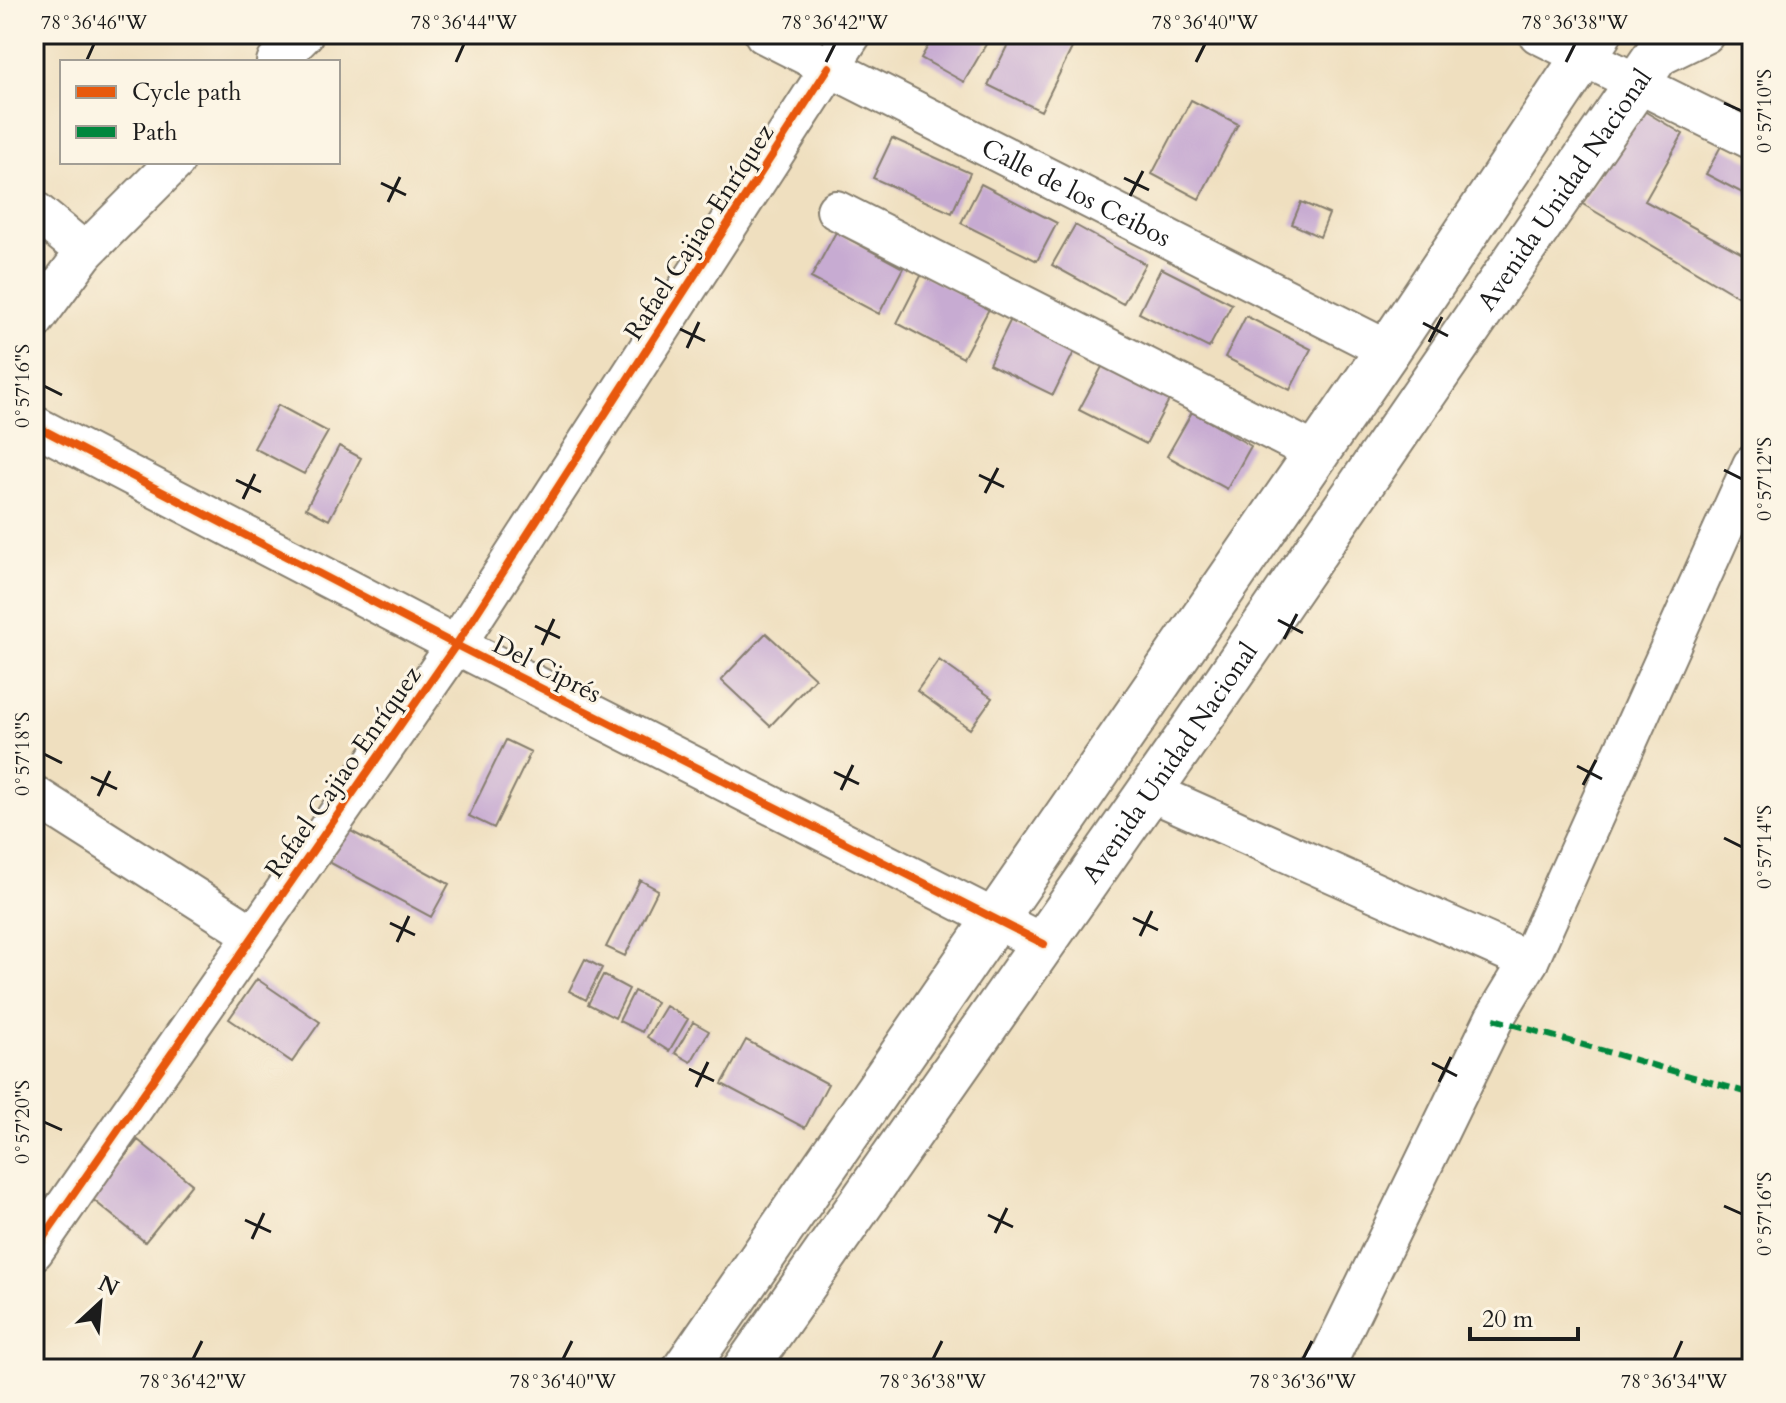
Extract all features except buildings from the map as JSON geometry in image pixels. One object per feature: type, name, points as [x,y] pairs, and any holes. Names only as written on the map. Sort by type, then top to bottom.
[{"type":"main road","name":"Avenida Unidad Nacional","points":[[685,1369],[1388,350],[1591,45]]},
{"type":"main road","name":"Avenida Unidad Nacional","points":[[745,1369],[1044,944],[1654,59]]},
{"type":"street","points":[[278,60],[304,34]]},
{"type":"street","name":"Calle de los Ceibos","points":[[764,34],[1388,350]]},
{"type":"street","name":"Rafael Cajiao Enríquez","points":[[34,1251],[456,645],[852,34]]},
{"type":"street","points":[[1538,34],[1654,59],[1752,140]]},
{"type":"street","points":[[1654,59],[1705,34]]},
{"type":"street","points":[[34,321],[85,252],[173,164]]},
{"type":"street","points":[[34,210],[85,252]]},
{"type":"street","points":[[836,210],[1316,453]]},
{"type":"street","name":"Del Ciprés","points":[[34,425],[456,645],[1044,944]]},
{"type":"street","points":[[1325,1369],[1494,1019],[1529,961],[1752,465]]},
{"type":"street","points":[[1149,791],[1529,961]]},
{"type":"street","points":[[34,795],[254,935]]},
{"type":"marked path","points":[[1494,1019],[1752,1094]]},
{"type":"cycle path","points":[[34,1251],[456,645],[829,67]]},
{"type":"cycle path","points":[[34,425],[456,645],[1044,944]]}]
